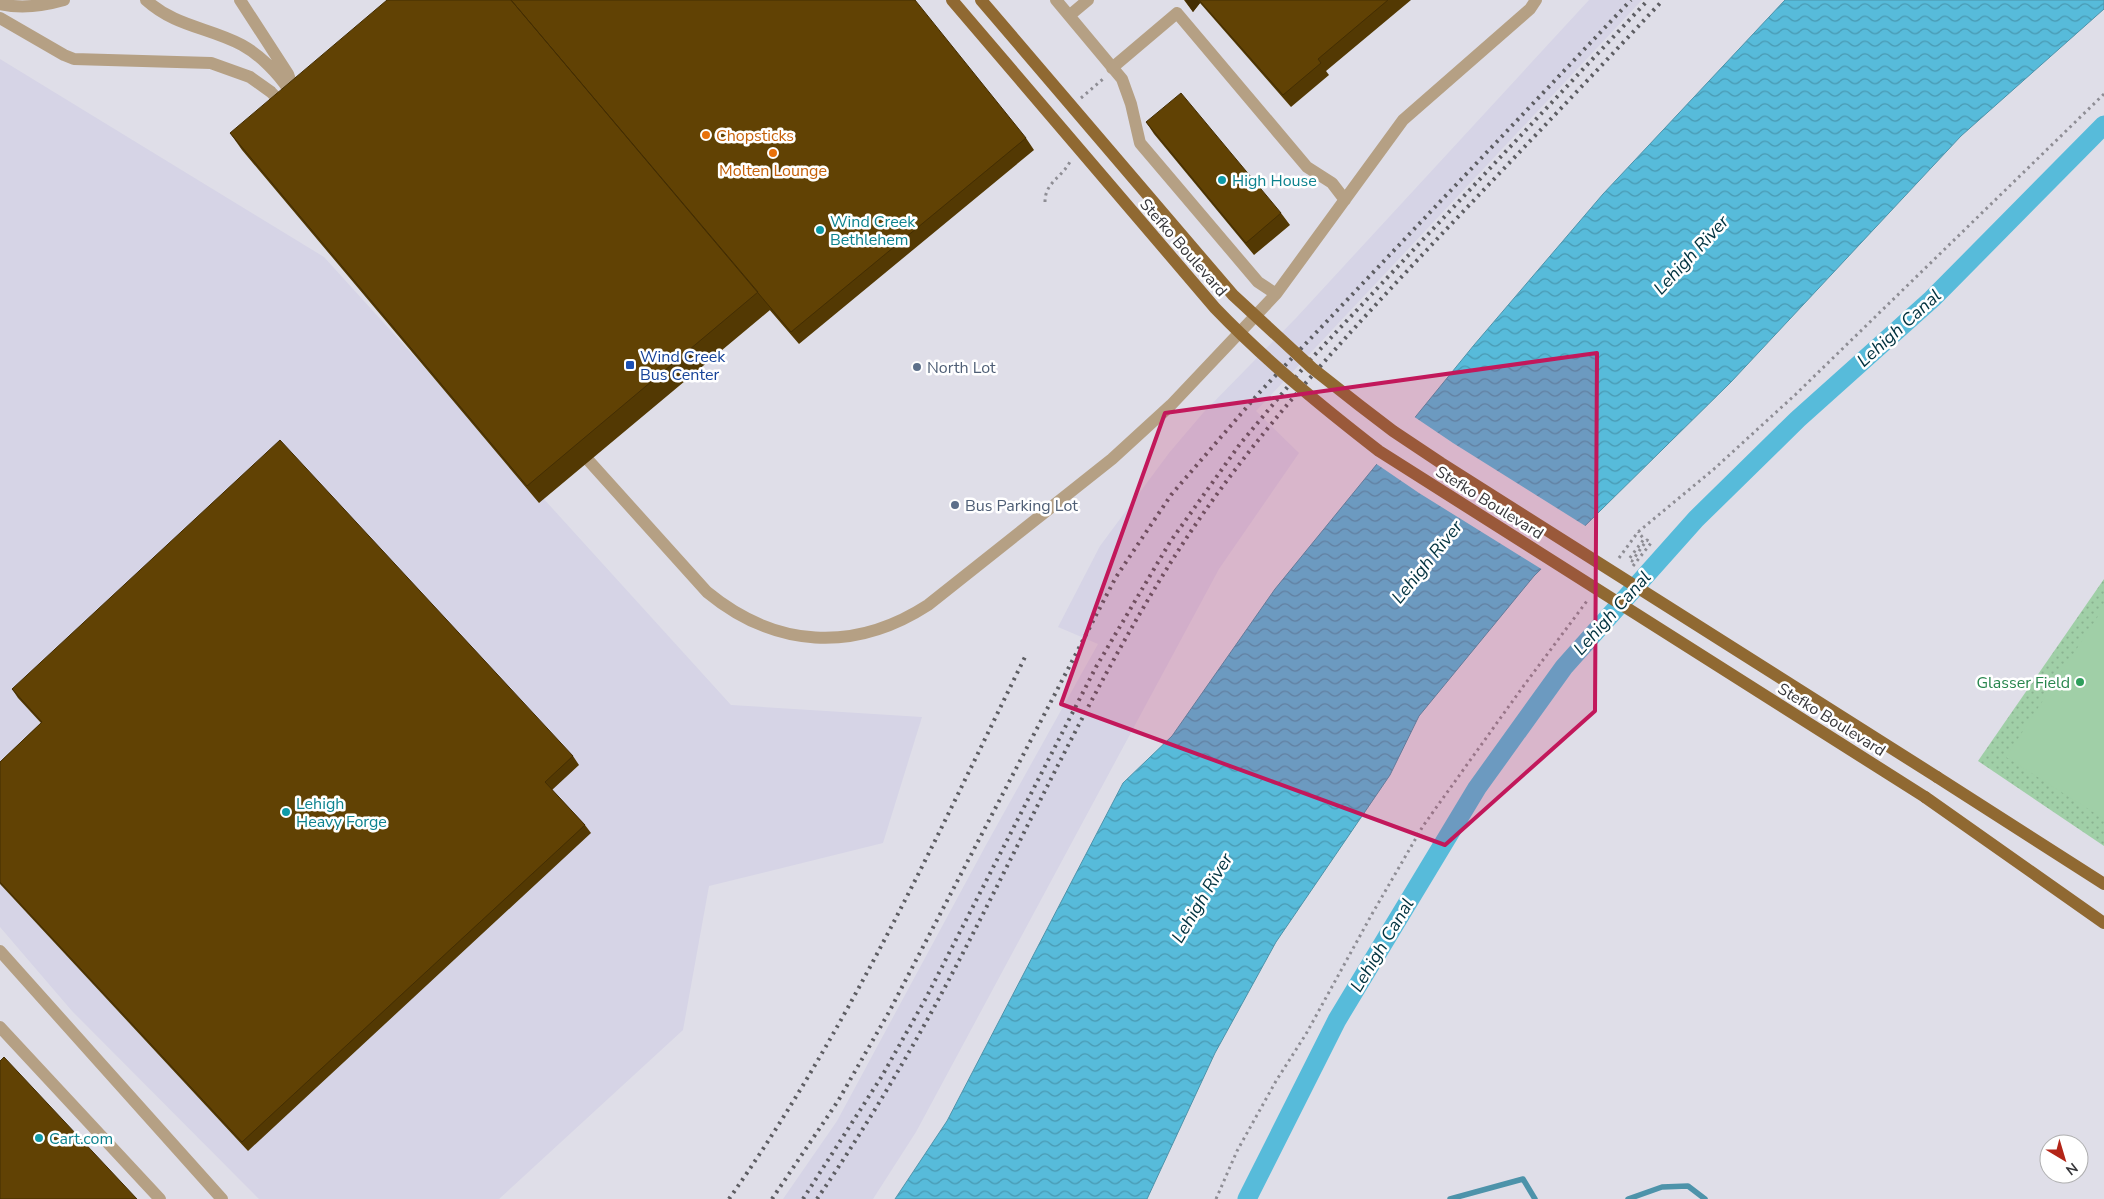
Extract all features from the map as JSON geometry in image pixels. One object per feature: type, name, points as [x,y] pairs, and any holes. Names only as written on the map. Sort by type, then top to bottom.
[{"type":"main road","name":"Stefko Boulevard","points":[[952,0],[1209,301],[1246,341],[1296,386],[1379,450],[1925,797],[2104,922]]},
{"type":"main road","name":"Stefko Boulevard","points":[[982,0],[1233,295],[1320,374],[1393,431],[1440,463],[2104,884]]},
{"type":"street","points":[[0,4],[20,7],[45,5],[64,0]]},
{"type":"street","points":[[146,0],[163,14],[174,20],[229,40],[251,51],[281,78],[295,109]]},
{"type":"street","points":[[240,0],[288,74],[295,109]]},
{"type":"street","points":[[1056,0],[1122,79],[1131,104],[1140,143],[1258,282],[1276,294]]},
{"type":"street","points":[[1070,15],[1088,0]]},
{"type":"street","points":[[588,461],[707,592],[720,603],[747,619],[771,629],[796,636],[817,639],[852,635],[887,627],[911,616],[928,605],[1112,459],[1171,405],[1276,294],[1403,120],[1530,9],[1536,0]]},
{"type":"street","points":[[1112,68],[1177,12],[1307,167],[1332,184],[1345,200]]},
{"type":"street","points":[[0,18],[74,59],[211,63],[250,77],[295,109]]},
{"type":"street","points":[[0,951],[222,1199]]},
{"type":"street","points":[[0,1027],[160,1199]]},
{"type":"path","points":[[1045,202],[1047,187],[1066,170],[1072,157]]},
{"type":"path","points":[[1633,566],[1651,542],[1647,540],[1632,561],[1630,559],[1644,538],[1638,532]]},
{"type":"highlighted area","points":[[1597,353],[1595,711],[1445,845],[1061,704],[1165,413]]},
{"type":"shaded area","points":[[1589,0],[1642,0],[1256,411],[1299,453],[1219,569],[916,1132],[873,1199],[783,1199],[837,1121],[986,845],[1098,644],[1058,627],[1100,546],[1169,453],[1203,413],[1296,318]]},
{"type":"shaded area","points":[[0,59],[324,257],[731,705],[922,717],[883,843],[709,886],[683,1030],[499,1199],[259,1199],[72,1011],[0,927]]},
{"type":"green space","name":"Glasser Field","points":[[2104,579],[2104,846],[1978,761]]},
{"type":"green space","name":"Glasser Field","points":[[2104,607],[2104,819],[2006,757]]},
{"type":"water","name":"Lehigh River","points":[[1785,0],[2104,0],[2104,9],[1961,136],[1731,382],[1534,576],[1419,716],[1390,775],[1276,942],[1215,1053],[1147,1199],[895,1199],[947,1121],[1123,783],[1172,736],[1275,589],[1474,345],[1603,194]]},
{"type":"pier","points":[[1413,416],[1587,527],[1543,570],[1419,493],[1375,463]]},
{"type":"building","points":[[387,0],[511,0],[758,292],[527,486],[230,133]]},
{"type":"building","name":"Wind Creek Bethlehem","points":[[511,0],[915,0],[1026,138],[791,332]]},
{"type":"building","points":[[1199,0],[1388,0],[1318,59],[1321,63],[1283,95]]},
{"type":"building","name":"High House","points":[[1181,93],[1281,213],[1246,243],[1146,122]]},
{"type":"building","name":"Lehigh Heavy Forge","points":[[280,440],[573,756],[545,782],[585,825],[242,1142],[0,882],[0,762],[42,722],[12,689]]},
{"type":"building","name":"Cart.com","points":[[4,1057],[137,1199],[0,1199],[0,1061]]},
{"type":"waterway","name":"Lehigh Canal","points":[[1247,1199],[1337,1020],[1477,788],[1564,667],[1696,519],[1798,419],[1932,299],[2104,125]]},
{"type":"waterway","points":[[1450,1199],[1523,1179],[1535,1199]]},
{"type":"waterway","points":[[1628,1199],[1662,1187],[1688,1186],[1705,1199]]},
{"type":"railway","points":[[772,1199],[838,1101],[889,1012],[1116,577],[1171,495],[1259,393],[1631,0]]},
{"type":"railway","points":[[803,1199],[882,1076],[926,998],[1096,667],[1170,542],[1240,444],[1310,360],[1648,0]]},
{"type":"railway","points":[[817,1199],[864,1127],[923,1027],[1113,661],[1178,551],[1207,509],[1237,467],[1301,388],[1369,312],[1663,0]]},
{"type":"railway","points":[[729,1199],[813,1069],[851,1002],[923,865],[1025,657]]},
{"type":"place","name":"Chopsticks","points":[[706,135]]},
{"type":"place","name":"Molten Lounge","points":[[773,153]]},
{"type":"place","name":"High House","points":[[1222,180]]},
{"type":"place","name":"Wind Creek Bethlehem","points":[[820,230]]},
{"type":"place","name":"Wind Creek Bus Center","points":[[630,365]]},
{"type":"place","name":"North Lot","points":[[917,367]]},
{"type":"place","name":"Bus Parking Lot","points":[[955,505]]},
{"type":"place","name":"Glasser Field","points":[[2080,682]]},
{"type":"place","name":"Lehigh Heavy Forge","points":[[286,812]]},
{"type":"place","name":"Cart.com","points":[[39,1138]]}]
